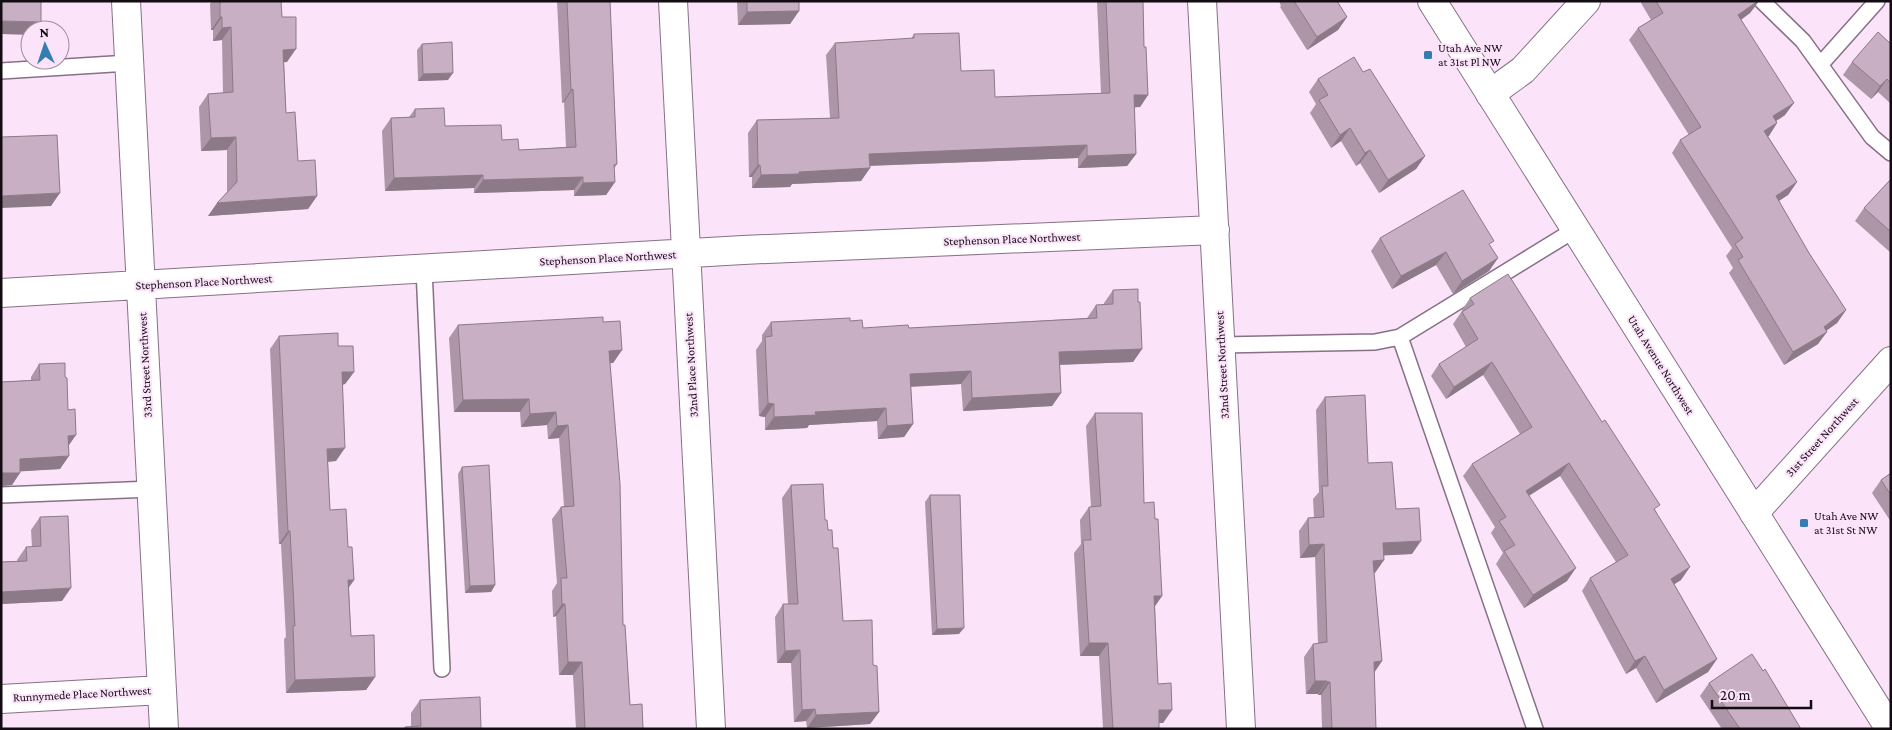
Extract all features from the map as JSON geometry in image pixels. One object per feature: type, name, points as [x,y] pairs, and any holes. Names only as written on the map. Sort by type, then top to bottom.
[{"type":"street","name":"33rd Street Northwest","points":[[126,1],[164,729]]},
{"type":"street","name":"32nd Place Northwest","points":[[673,1],[711,729]]},
{"type":"street","name":"32nd Street Northwest","points":[[1202,1],[1241,729]]},
{"type":"street","name":"Utah Avenue Northwest","points":[[1432,1],[1890,729]]},
{"type":"street","points":[[1490,94],[1523,70],[1586,1]]},
{"type":"street","name":"Stephenson Place Northwest","points":[[1,293],[686,254],[1215,230]]},
{"type":"street","name":"31st Street Northwest","points":[[1754,513],[1891,361]]},
{"type":"street","name":"Runnymede Place Northwest","points":[[1,698],[162,690]]},
{"type":"lane","points":[[1762,1],[1803,41],[1872,137],[1891,153]]},
{"type":"lane","points":[[1820,65],[1877,1]]},
{"type":"lane","points":[[1,71],[129,63]]},
{"type":"lane","points":[[1221,345],[1374,342],[1400,338],[1576,229]]},
{"type":"lane","points":[[424,269],[442,669]]},
{"type":"lane","points":[[1400,338],[1535,729]]},
{"type":"lane","points":[[1,496],[152,489]]},
{"type":"building","points":[[1,1],[41,1],[41,20],[1,21]]},
{"type":"building","points":[[220,1],[281,1],[282,17],[296,17],[296,49],[283,50],[286,113],[295,112],[298,161],[315,160],[317,196],[217,203],[237,182],[236,137],[211,138],[208,94],[233,92],[231,27],[222,28]]},
{"type":"building","points":[[567,1],[610,1],[617,164],[614,165],[615,182],[583,183],[583,177],[483,180],[483,175],[394,178],[391,118],[415,117],[415,109],[444,108],[445,126],[501,125],[502,140],[518,139],[519,150],[576,147]]},
{"type":"building","points":[[747,1],[799,1],[799,11],[747,12]]},
{"type":"building","points":[[1106,1],[1143,1],[1148,95],[1134,95],[1136,154],[1087,156],[1087,145],[869,154],[870,168],[761,175],[760,165],[758,165],[757,120],[839,118],[835,43],[914,38],[914,34],[959,33],[961,71],[994,70],[995,97],[1110,93]]},
{"type":"building","points":[[1294,1],[1337,1],[1347,17],[1317,37]]},
{"type":"building","points":[[1656,1],[1758,1],[1738,15],[1794,103],[1773,116],[1777,123],[1764,131],[1797,182],[1776,196],[1809,253],[1846,310],[1824,327],[1827,332],[1793,352],[1738,260],[1743,257],[1735,244],[1743,238],[1680,140],[1701,127],[1638,28],[1663,13]]},
{"type":"building","points":[[1878,32],[1891,44],[1891,83],[1887,79],[1880,86],[1852,62]]},
{"type":"building","points":[[452,42],[453,73],[423,74],[422,44]]},
{"type":"building","points":[[1354,57],[1363,72],[1370,69],[1425,156],[1388,180],[1370,150],[1365,153],[1350,128],[1340,135],[1319,100],[1328,95],[1318,79]]},
{"type":"building","points":[[57,135],[60,193],[1,196],[1,137]]},
{"type":"building","points":[[1891,179],[1891,232],[1864,208]]},
{"type":"building","points":[[1463,190],[1494,241],[1489,244],[1498,258],[1462,281],[1446,252],[1401,276],[1380,238]]},
{"type":"building","points":[[1508,274],[1602,422],[1605,420],[1660,505],[1654,509],[1690,567],[1671,579],[1717,659],[1664,690],[1645,656],[1635,661],[1590,578],[1628,555],[1569,463],[1526,491],[1576,568],[1533,595],[1504,551],[1515,545],[1499,521],[1506,517],[1472,464],[1532,427],[1492,362],[1454,387],[1439,364],[1478,339],[1462,312],[1474,304],[1470,298]]},
{"type":"building","points":[[1138,289],[1142,349],[1059,352],[1061,393],[972,398],[971,371],[910,374],[913,424],[887,426],[886,408],[815,412],[816,415],[774,417],[774,404],[768,403],[765,337],[772,336],[771,322],[850,318],[850,321],[862,320],[863,328],[908,325],[909,328],[1097,318],[1096,305],[1113,304],[1113,290]]},
{"type":"building","points":[[603,317],[603,322],[620,321],[622,350],[609,351],[620,484],[623,625],[625,625],[630,705],[642,704],[643,729],[585,729],[582,662],[568,662],[565,604],[562,604],[561,578],[567,578],[561,507],[574,506],[568,425],[557,426],[556,412],[530,414],[529,399],[463,400],[458,325]]},
{"type":"building","points":[[338,333],[338,346],[353,346],[354,372],[342,372],[345,448],[327,449],[330,510],[346,509],[348,547],[352,547],[354,580],[348,580],[351,636],[374,635],[375,677],[295,680],[293,626],[295,626],[290,531],[288,531],[279,336]]},
{"type":"building","points":[[65,363],[68,410],[75,409],[76,435],[68,436],[69,456],[20,459],[20,473],[1,473],[1,382],[40,380],[39,364]]},
{"type":"building","points":[[1365,395],[1368,463],[1392,462],[1396,509],[1419,508],[1421,541],[1383,543],[1384,560],[1373,561],[1382,661],[1374,662],[1376,729],[1332,729],[1330,682],[1315,681],[1313,644],[1327,642],[1324,544],[1309,545],[1308,518],[1324,517],[1322,486],[1328,486],[1325,397]]},
{"type":"building","points":[[1095,413],[1142,413],[1144,503],[1154,502],[1155,519],[1158,519],[1162,596],[1154,596],[1158,684],[1171,683],[1172,710],[1159,710],[1159,729],[1113,729],[1108,643],[1089,643],[1083,540],[1091,540],[1089,507],[1101,506]]},
{"type":"building","points":[[489,465],[495,585],[470,586],[462,467]]},
{"type":"building","points":[[1891,473],[1891,495],[1881,480]]},
{"type":"building","points":[[823,484],[825,520],[827,520],[828,530],[832,530],[833,548],[838,548],[843,621],[872,620],[873,665],[877,666],[879,712],[816,715],[815,709],[802,710],[800,650],[785,651],[783,604],[798,604],[791,485]]},
{"type":"building","points":[[930,495],[960,495],[964,628],[937,629]]},
{"type":"building","points":[[68,516],[71,588],[2,592],[1,602],[1,562],[27,561],[26,547],[41,546],[40,517]]},
{"type":"building","points":[[1752,654],[1763,671],[1765,669],[1801,729],[1740,729],[1709,683]]},
{"type":"building","points":[[480,697],[481,729],[405,729],[405,727],[421,726],[420,700]]},
{"type":"place","name":"Utah Ave NW at 31st Pl NW","points":[[1428,55]]},
{"type":"place","name":"Utah Ave NW at 31st St NW","points":[[1804,523]]}]
